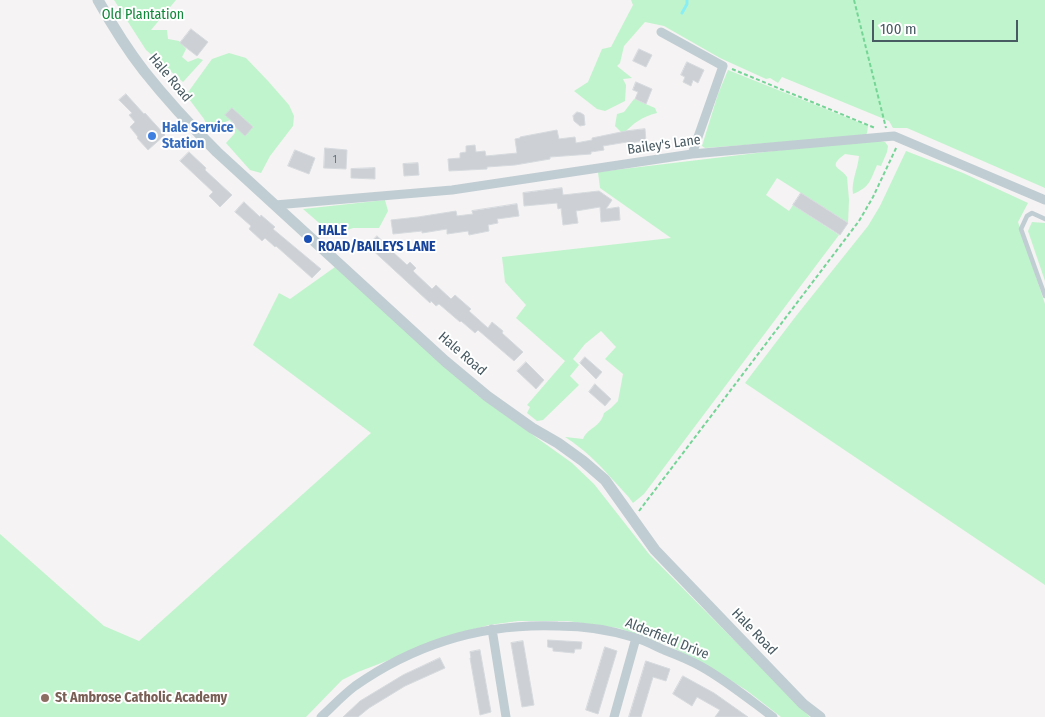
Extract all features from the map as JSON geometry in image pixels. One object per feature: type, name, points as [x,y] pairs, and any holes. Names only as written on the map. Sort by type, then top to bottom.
[{"type":"street","name":"Hale Road","points":[[98,0],[114,29],[144,71],[217,152],[445,361],[487,396],[532,428],[558,443],[604,480],[655,550],[802,704],[820,717]]},
{"type":"street","points":[[661,32],[723,66],[692,154]]},
{"type":"street","name":"Bailey's Lane","points":[[275,205],[452,190],[692,154],[894,136],[1045,200]]},
{"type":"street","name":"Alderfield Drive","points":[[321,717],[353,688],[394,663],[420,650],[462,635],[492,629],[533,625],[576,626],[636,638],[702,666],[774,717]]},
{"type":"street","points":[[492,629],[506,717]]},
{"type":"street","points":[[614,717],[636,638]]},
{"type":"lane","points":[[1045,219],[1032,213],[1027,216],[1021,229],[1045,296]]},
{"type":"path","points":[[633,519],[859,220],[873,198],[894,136],[854,0]]},
{"type":"path","points":[[723,66],[878,129]]},
{"type":"green space","name":"Old Plantation","points":[[114,0],[176,0],[151,30],[167,30],[168,39],[179,41],[186,49],[182,57],[188,62],[198,58],[203,60],[183,82],[146,50]]},
{"type":"green space","points":[[631,0],[1045,0],[1045,188],[907,128],[893,128],[889,121],[782,77],[778,83],[770,78],[766,79],[720,58],[664,26],[645,22],[624,46],[620,63],[617,66],[632,78],[623,79],[626,85],[625,101],[605,111],[597,109],[574,91],[588,82],[602,49],[611,47],[633,5]]},
{"type":"green space","points":[[229,53],[246,58],[289,105],[294,116],[293,126],[270,156],[261,173],[250,170],[226,143],[235,133],[230,120],[208,129],[204,119],[186,95],[212,59]]},
{"type":"green space","points":[[728,70],[868,126],[867,133],[865,136],[705,148],[702,146],[718,94]]},
{"type":"green space","points":[[634,99],[655,108],[657,113],[646,116],[623,134],[615,126],[617,114],[624,112]]},
{"type":"green space","points":[[885,142],[888,146],[881,166],[877,165],[869,183],[863,189],[853,194],[853,184],[859,156],[845,154],[836,162],[837,167],[847,177],[848,223],[777,178],[766,195],[789,211],[793,205],[839,235],[644,494],[633,503],[596,462],[565,437],[583,439],[600,422],[604,413],[618,401],[623,374],[605,359],[616,347],[601,331],[585,344],[573,359],[579,365],[570,376],[579,385],[543,420],[537,421],[527,413],[530,407],[527,405],[565,361],[516,318],[526,305],[505,282],[502,257],[671,238],[600,188],[598,172],[790,149]]},
{"type":"green space","points":[[906,151],[963,173],[1028,203],[1018,222],[1045,304],[1045,585],[745,383],[868,226],[880,206]]},
{"type":"green space","points":[[385,200],[388,211],[379,228],[353,228],[333,235],[303,209]]},
{"type":"green space","points":[[1032,222],[1045,223],[1045,281],[1028,231]]},
{"type":"green space","points":[[335,267],[477,395],[572,463],[594,484],[649,554],[810,717],[781,717],[746,690],[699,661],[667,645],[618,628],[567,621],[518,621],[489,625],[449,636],[358,672],[342,680],[306,717],[0,717],[0,534],[104,626],[139,641],[371,433],[253,345],[279,293],[290,299]]},
{"type":"building","points":[[191,29],[208,42],[197,56],[180,43]]},
{"type":"building","points":[[639,49],[652,55],[646,67],[633,61]]},
{"type":"building","points":[[687,62],[704,70],[698,83],[693,80],[691,86],[683,82],[685,77],[681,75]]},
{"type":"building","points":[[636,82],[652,89],[646,104],[635,99],[638,92],[633,90]]},
{"type":"building","points":[[126,94],[165,135],[148,150],[130,127],[135,122],[129,115],[132,113],[119,100]]},
{"type":"building","points":[[232,108],[253,127],[245,136],[225,115]]},
{"type":"building","points":[[577,112],[584,115],[585,125],[580,126],[574,121],[573,116]]},
{"type":"building","points":[[645,129],[646,141],[603,146],[604,150],[591,152],[591,154],[550,157],[550,159],[515,165],[487,167],[487,169],[449,171],[448,159],[460,158],[460,153],[466,152],[466,146],[475,145],[476,152],[485,151],[486,156],[517,153],[515,139],[557,130],[559,139],[575,137],[576,143],[626,131]]},
{"type":"building","points":[[325,148],[347,150],[346,169],[324,168]]},
{"type":"building","points":[[295,150],[315,158],[309,174],[288,166]]},
{"type":"building","points":[[189,152],[232,195],[220,207],[209,196],[213,192],[180,161]]},
{"type":"building","points":[[418,163],[419,175],[404,176],[403,164]]},
{"type":"building","points":[[375,168],[375,179],[351,178],[351,169]]},
{"type":"building","points":[[562,188],[563,195],[599,191],[612,200],[606,209],[619,207],[620,220],[601,222],[600,207],[576,211],[578,223],[563,225],[561,208],[558,209],[557,203],[524,206],[523,193]]},
{"type":"building","points":[[801,193],[848,223],[840,235],[793,205]]},
{"type":"building","points":[[244,202],[321,269],[312,278],[276,246],[265,238],[262,241],[249,229],[251,226],[235,212]]},
{"type":"building","points":[[517,204],[519,216],[497,219],[498,223],[488,225],[489,231],[469,235],[468,231],[447,234],[447,229],[422,233],[422,231],[393,234],[391,220],[456,211],[457,216],[473,214],[472,211]]},
{"type":"building","points":[[377,236],[407,265],[410,262],[416,268],[413,271],[432,289],[436,285],[451,299],[455,295],[488,328],[492,322],[523,352],[514,361],[478,330],[475,333],[439,304],[436,306],[431,301],[430,303],[368,246]]},
{"type":"building","points":[[585,357],[602,372],[596,379],[580,363]]},
{"type":"building","points":[[526,362],[544,380],[536,389],[517,371]]},
{"type":"building","points":[[595,384],[611,399],[605,406],[589,392]]},
{"type":"building","points":[[548,640],[582,642],[581,649],[575,649],[574,653],[553,651],[553,648],[548,647]]},
{"type":"building","points":[[523,641],[534,705],[522,707],[511,643]]},
{"type":"building","points":[[605,647],[617,651],[598,714],[586,710]]},
{"type":"building","points":[[480,650],[491,712],[480,715],[470,652]]},
{"type":"building","points":[[440,658],[445,668],[405,686],[358,717],[343,717],[360,701],[403,675]]},
{"type":"building","points":[[646,661],[670,669],[666,681],[653,677],[641,717],[629,717]]},
{"type":"building","points":[[683,676],[714,693],[748,717],[715,717],[720,710],[697,697],[692,706],[673,694]]},
{"type":"waterway","points":[[682,13],[687,0]]},
{"type":"place","name":"Hale Service Station","points":[[152,136]]},
{"type":"place","name":"HALE ROAD/BAILEYS LANE","points":[[308,239]]},
{"type":"place","name":"St Ambrose Catholic Academy","points":[[45,698]]}]
